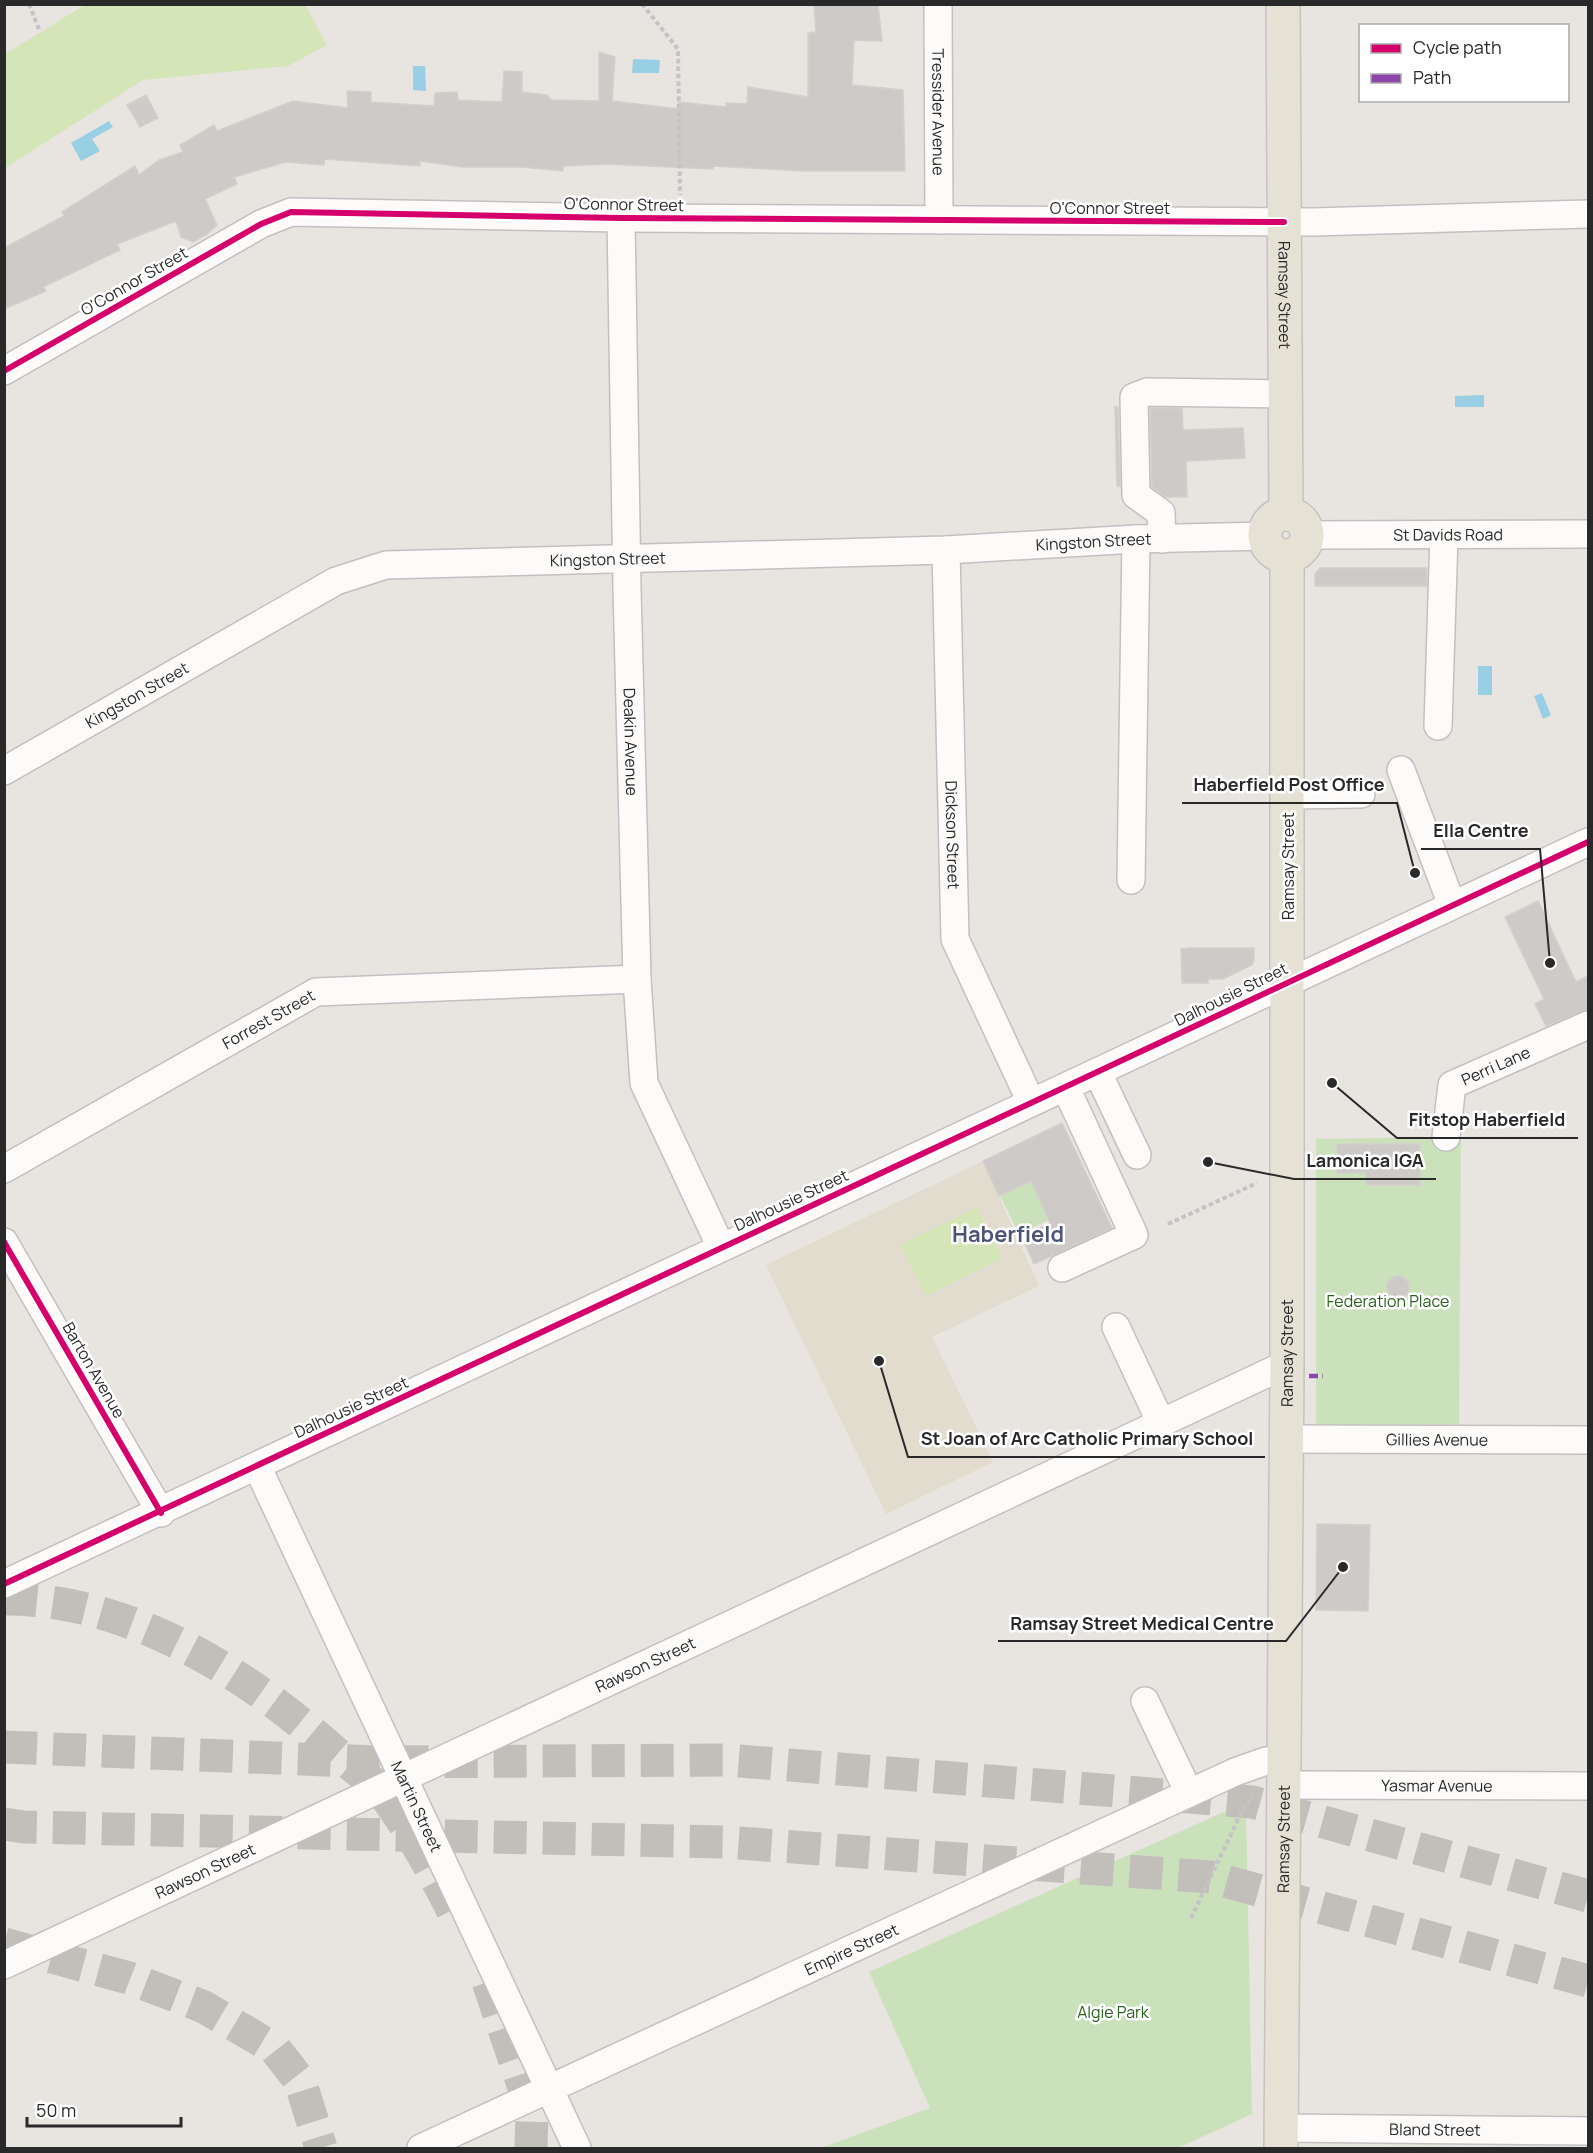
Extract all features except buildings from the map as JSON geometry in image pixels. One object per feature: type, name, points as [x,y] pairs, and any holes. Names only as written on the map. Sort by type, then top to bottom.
[{"type":"main road","name":"Ramsay Street","points":[[1281,2138],[1288,982],[1283,4]]},
{"type":"street","name":"Tressider Avenue","points":[[938,4],[939,220]]},
{"type":"street","name":"O'Connor Street","points":[[4,370],[261,224],[291,212],[621,218],[1284,222],[1573,217],[1588,214]]},
{"type":"street","name":"Deakin Avenue","points":[[621,218],[626,557],[637,979],[644,1083],[721,1248]]},
{"type":"street","points":[[1131,880],[1149,539],[1161,513],[1136,495],[1134,397],[1147,392],[1285,394]]},
{"type":"street","name":"St Davids Road","points":[[1286,535],[1588,534]]},
{"type":"street","name":"Kingston Street","points":[[4,771],[336,581],[386,565],[946,550],[1149,539],[1286,535]]},
{"type":"street","points":[[1438,726],[1444,535]]},
{"type":"street","name":"Dickson Street","points":[[946,550],[955,939],[1031,1102]]},
{"type":"street","points":[[1401,770],[1452,905]]},
{"type":"street","points":[[1287,795],[1360,794]]},
{"type":"street","name":"Dalhousie Street","points":[[4,1584],[161,1513],[1588,842]]},
{"type":"street","name":"Forrest Street","points":[[4,1169],[316,992],[637,979]]},
{"type":"street","name":"Perri Lane","points":[[1446,1137],[1452,1085],[1588,1025]]},
{"type":"street","points":[[1098,1073],[1137,1155]]},
{"type":"street","points":[[1062,1268],[1134,1235],[1066,1088]]},
{"type":"street","name":"Barton Avenue","points":[[4,1242],[161,1513]]},
{"type":"street","points":[[1116,1327],[1161,1423]]},
{"type":"street","name":"Rawson Street","points":[[4,1965],[1287,1364]]},
{"type":"street","name":"Gillies Avenue","points":[[1287,1439],[1588,1440]]},
{"type":"street","name":"Martin Street","points":[[257,1466],[577,2148]]},
{"type":"street","points":[[1145,1701],[1189,1793]]},
{"type":"street","name":"Empire Street","points":[[421,2148],[1235,1772],[1266,1761],[1284,1773]]},
{"type":"street","name":"Yasmar Avenue","points":[[1284,1773],[1588,1786]]},
{"type":"street","name":"Bland Street","points":[[1281,2138],[1588,2131]]},
{"type":"path","points":[[29,4],[40,32]]},
{"type":"path","points":[[642,4],[678,48],[679,179]]},
{"type":"path","points":[[1168,1224],[1257,1183]]},
{"type":"path","points":[[1191,1918],[1243,1809],[1254,1796]]},
{"type":"shaded area","points":[[983,1161],[1039,1286],[932,1337],[993,1462],[886,1514],[766,1265]]},
{"type":"green space","points":[[85,5],[305,5],[327,45],[288,66],[143,80],[5,168],[5,54]]},
{"type":"green space","name":"Federation Place","points":[[1461,1137],[1459,1424],[1316,1425],[1316,1139]]},
{"type":"green space","points":[[1041,1176],[1059,1215],[1019,1234],[1000,1195]]},
{"type":"green space","points":[[977,1207],[1002,1258],[926,1296],[900,1245]]},
{"type":"green space","name":"Algie Park","points":[[1237,1806],[1246,1811],[1252,2114],[1178,2148],[821,2148],[930,2108],[869,1972]]},
{"type":"water","points":[[633,59],[660,60],[659,73],[632,73]]},
{"type":"water","points":[[413,66],[425,66],[426,91],[413,90]]},
{"type":"water","points":[[109,121],[113,127],[92,139],[100,151],[81,161],[71,143]]},
{"type":"water","points":[[1484,395],[1484,407],[1455,407],[1455,396]]},
{"type":"water","points":[[1478,666],[1492,666],[1492,695],[1478,695]]},
{"type":"water","points":[[1542,693],[1551,715],[1543,719],[1534,696]]},
{"type":"tunnel","points":[[4,1599],[50,1602],[96,1611],[140,1626],[183,1646],[224,1669],[263,1695],[381,1791],[414,1840],[455,1915]]},
{"type":"tunnel","points":[[4,1747],[375,1762],[727,1760],[1252,1802],[1588,1896]]},
{"type":"tunnel","points":[[4,1824],[24,1827],[724,1842],[1210,1877],[1588,1981]]},
{"type":"tunnel","points":[[4,1944],[129,1978],[204,2007],[275,2049],[300,2081],[321,2148]]},
{"type":"tunnel","points":[[488,1982],[532,2111],[531,2148]]},
{"type":"marked path","points":[[1309,1376],[1323,1376]]},
{"type":"cycle path","points":[[4,371],[261,224],[291,212],[621,218],[1284,222]]},
{"type":"cycle path","points":[[4,1584],[1588,842]]},
{"type":"cycle path","points":[[4,1242],[161,1513]]},
{"type":"place","name":"Haberfield Post Office","points":[[1415,873]]},
{"type":"place","name":"Ella Centre","points":[[1550,963]]},
{"type":"place","name":"Fitstop Haberfield","points":[[1332,1083]]},
{"type":"place","name":"Lamonica IGA","points":[[1208,1162]]},
{"type":"place","name":"St Joan of Arc Catholic Primary School","points":[[879,1361]]},
{"type":"place","name":"Ramsay Street Medical Centre","points":[[1343,1567]]},
{"type":"district","name":"Haberfield","points":[[1008,1234]]}]
